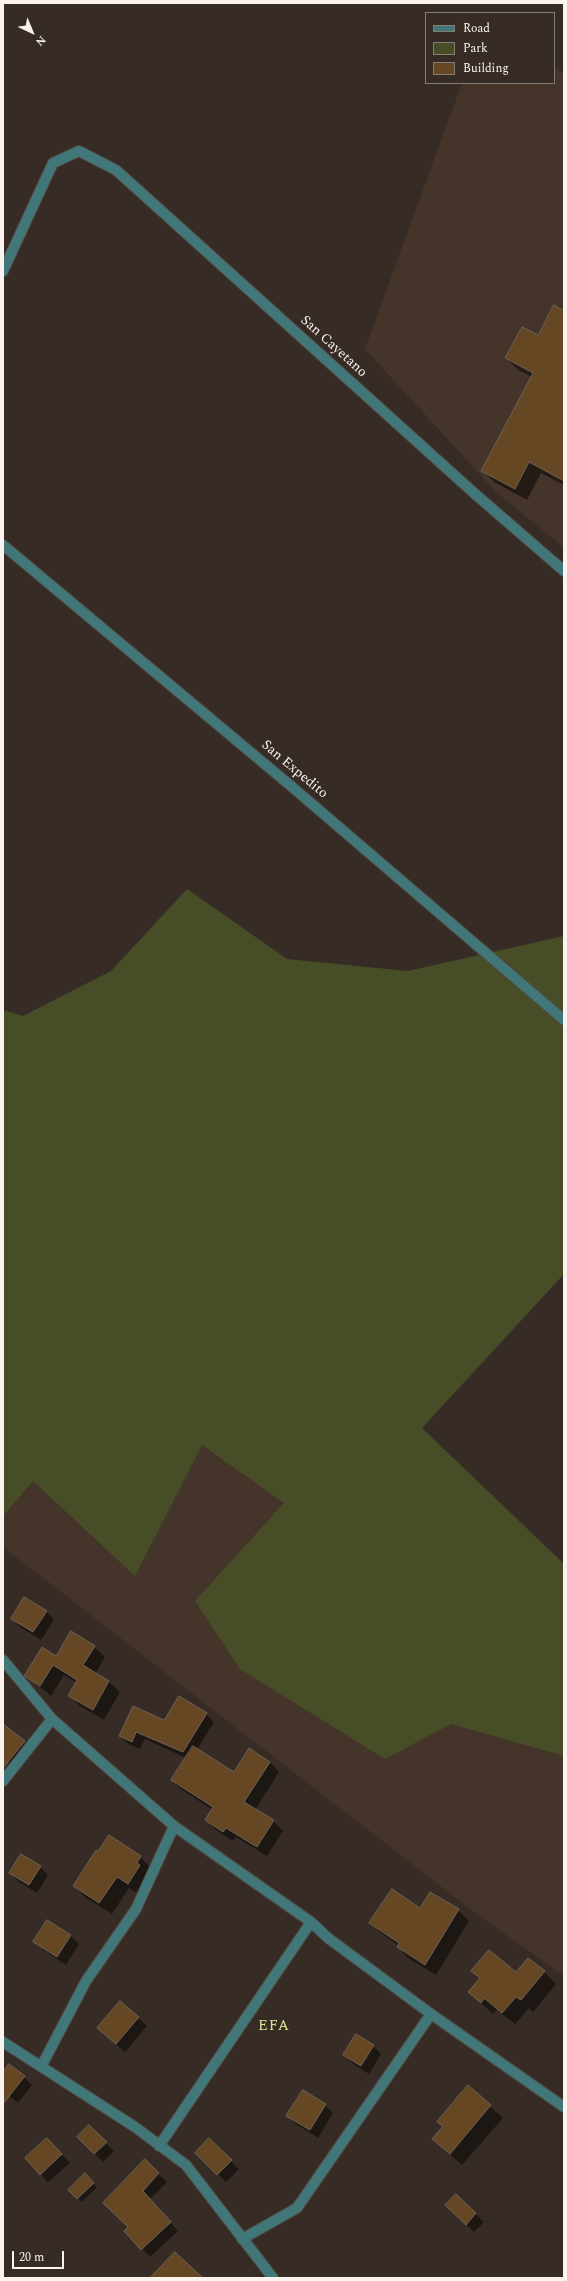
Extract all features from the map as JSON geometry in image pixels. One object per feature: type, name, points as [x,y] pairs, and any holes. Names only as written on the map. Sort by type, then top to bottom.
[{"type":"street","name":"San Cayetano","points":[[3,271],[52,164],[79,151],[116,170],[474,493],[564,571]]},
{"type":"street","name":"San Expedito","points":[[3,545],[291,786],[564,1020]]},
{"type":"street","points":[[3,1660],[52,1719],[174,1826],[311,1922],[328,1938],[431,2014],[564,2107]]},
{"type":"street","points":[[3,1781],[52,1719]]},
{"type":"street","points":[[42,2065],[86,1981],[136,1909],[174,1826]]},
{"type":"street","points":[[159,2146],[311,1922]]},
{"type":"street","points":[[242,2239],[297,2208],[431,2014]]},
{"type":"street","points":[[3,2042],[42,2065],[135,2127],[186,2165],[273,2278]]},
{"type":"shaded area","points":[[555,66],[564,75],[564,548],[495,491],[365,349],[462,84],[555,84]]},
{"type":"shaded area","points":[[192,1269],[564,1587],[564,1976],[474,1912],[3,1547],[3,1488]]},
{"type":"green space","points":[[187,889],[287,959],[408,971],[564,936],[564,1274],[422,1428],[564,1564],[564,1756],[451,1724],[385,1759],[240,1669],[195,1601],[284,1503],[202,1445],[135,1576],[33,1481],[3,1516],[3,1010],[23,1016],[111,971]]},
{"type":"building","points":[[554,305],[564,311],[564,481],[529,462],[515,489],[481,471],[533,373],[505,358],[522,327],[538,335]]},
{"type":"building","points":[[24,1597],[47,1611],[33,1632],[11,1619]]},
{"type":"building","points":[[71,1631],[95,1646],[83,1665],[109,1681],[93,1710],[68,1696],[77,1680],[53,1665],[40,1686],[24,1676],[42,1647],[56,1656]]},
{"type":"building","points":[[179,1696],[207,1713],[183,1752],[136,1732],[132,1742],[119,1736],[133,1706],[164,1720]]},
{"type":"building","points":[[3,1724],[25,1741],[3,1768]]},
{"type":"building","points":[[193,1746],[234,1772],[249,1748],[270,1762],[244,1802],[274,1820],[257,1847],[226,1828],[223,1832],[205,1820],[213,1807],[171,1780]]},
{"type":"building","points":[[109,1835],[141,1856],[137,1863],[140,1865],[128,1884],[117,1877],[99,1903],[73,1886],[96,1850],[98,1851]]},
{"type":"building","points":[[21,1854],[41,1866],[29,1885],[9,1873]]},
{"type":"building","points":[[392,1889],[420,1908],[430,1892],[459,1909],[425,1965],[397,1947],[399,1943],[369,1923]]},
{"type":"building","points":[[47,1920],[71,1935],[57,1957],[33,1942]]},
{"type":"building","points":[[489,1950],[516,1972],[528,1958],[545,1971],[521,2000],[516,1997],[502,2013],[484,1998],[481,2003],[468,1992],[480,1978],[471,1971]]},
{"type":"building","points":[[120,2001],[139,2017],[116,2044],[97,2028]]},
{"type":"building","points":[[356,2034],[374,2045],[361,2066],[343,2055]]},
{"type":"building","points":[[9,2064],[25,2076],[3,2104],[3,2072]]},
{"type":"building","points":[[468,2085],[491,2105],[450,2154],[432,2139],[443,2126],[437,2122]]},
{"type":"building","points":[[303,2090],[326,2104],[310,2130],[286,2116]]},
{"type":"building","points":[[89,2125],[107,2142],[94,2154],[77,2137]]},
{"type":"building","points":[[47,2138],[62,2154],[40,2175],[25,2158]]},
{"type":"building","points":[[209,2138],[232,2160],[217,2175],[195,2153]]},
{"type":"building","points":[[145,2159],[159,2173],[143,2191],[171,2222],[141,2250],[124,2231],[128,2227],[103,2203]]},
{"type":"building","points":[[85,2173],[94,2183],[77,2199],[68,2190]]},
{"type":"building","points":[[456,2194],[476,2213],[466,2225],[445,2205]]},
{"type":"building","points":[[175,2252],[203,2278],[150,2278]]},
{"type":"district","name":"EFA","points":[[274,2027]]}]
